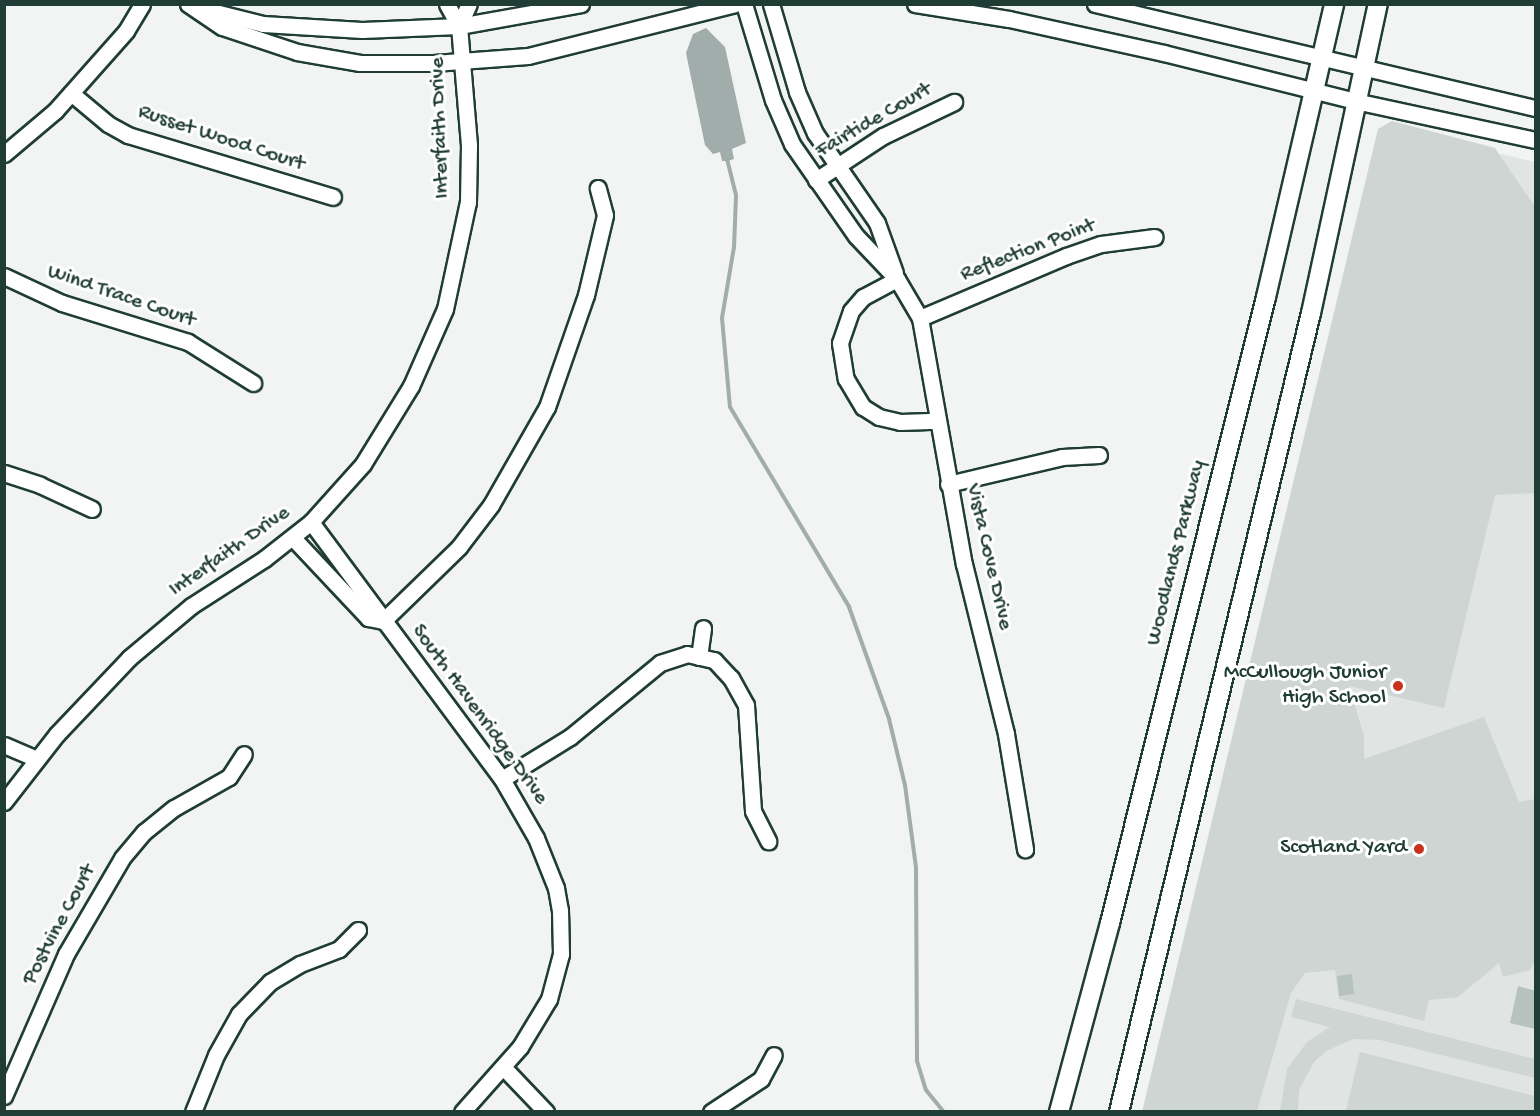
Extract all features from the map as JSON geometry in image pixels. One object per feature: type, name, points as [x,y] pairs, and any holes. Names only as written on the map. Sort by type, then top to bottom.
[{"type":"main road","name":"Woodlands Parkway","points":[[1059,1112],[1110,923],[1266,297],[1312,89],[1334,4]]},
{"type":"main road","points":[[1119,1112],[1311,313],[1354,101],[1378,4]]},
{"type":"street","points":[[4,154],[71,93],[126,31],[142,4]]},
{"type":"street","points":[[447,4],[459,26]]},
{"type":"street","points":[[459,26],[469,4]]},
{"type":"street","points":[[190,5],[263,24],[300,27],[459,26],[581,4]]},
{"type":"street","points":[[190,5],[222,27],[297,52],[360,63],[462,62],[528,56],[735,4]]},
{"type":"street","name":"Vista Cove Drive","points":[[744,4],[773,100],[792,144],[856,236],[897,279]]},
{"type":"street","name":"Vista Cove Drive","points":[[771,4],[797,92],[836,167],[877,223],[897,279],[920,318],[948,484],[964,564],[1006,734],[1025,849]]},
{"type":"street","points":[[915,4],[1010,12],[1354,101],[1536,140]]},
{"type":"street","points":[[1095,4],[1536,108]]},
{"type":"street","name":"Interfaith Drive","points":[[4,802],[37,759],[153,637],[191,606],[293,538],[311,522],[363,464],[391,422],[432,346],[445,309],[468,202],[469,146],[459,26]]},
{"type":"street","name":"Russet Wood Court","points":[[71,93],[108,124],[136,138],[333,197]]},
{"type":"street","name":"Fairtide Court","points":[[816,180],[883,136],[954,102]]},
{"type":"street","points":[[383,621],[459,547],[491,505],[547,407],[565,363],[605,215],[598,188]]},
{"type":"street","name":"Reflection Point","points":[[920,318],[1066,256],[1101,244],[1155,237]]},
{"type":"street","name":"Wind Trace Court","points":[[4,276],[62,303],[188,342],[253,383]]},
{"type":"street","points":[[897,279],[863,297],[851,311],[840,343],[846,379],[863,407],[879,417],[900,422],[937,421]]},
{"type":"street","points":[[948,484],[1062,457],[1099,455]]},
{"type":"street","points":[[4,473],[40,484],[92,509]]},
{"type":"street","name":"South Havenridge Drive","points":[[311,522],[378,608],[383,621],[502,779],[547,864],[556,888],[562,933],[549,999],[537,1023],[504,1068],[462,1112]]},
{"type":"street","name":"South Havenridge Drive","points":[[293,538],[368,618],[383,621]]},
{"type":"street","points":[[699,657],[703,628]]},
{"type":"street","points":[[502,779],[570,737],[660,663],[687,654],[714,660],[746,705],[753,812],[768,840]]},
{"type":"street","points":[[4,745],[37,759]]},
{"type":"street","name":"Postvine Court","points":[[4,1096],[66,954],[122,858],[144,832],[174,808],[229,777],[244,754]]},
{"type":"street","points":[[193,1112],[216,1055],[239,1014],[270,982],[300,964],[339,949],[358,930]]},
{"type":"street","points":[[711,1112],[761,1079],[774,1055]]},
{"type":"street","points":[[504,1068],[546,1112]]},
{"type":"shaded area","points":[[706,28],[725,47],[746,143],[732,149],[734,159],[728,161],[722,161],[720,152],[713,154],[705,145],[686,53],[693,34]]},
{"type":"shaded area","name":"McCullough Junior High School","points":[[1392,121],[1495,148],[1535,207],[1535,493],[1495,495],[1444,708],[1349,686],[1364,736],[1364,759],[1484,717],[1519,802],[1535,799],[1535,960],[1530,970],[1503,977],[1499,963],[1458,997],[1429,1000],[1424,1021],[1339,999],[1335,970],[1305,973],[1291,993],[1257,1111],[1142,1112],[1378,129]]},
{"type":"shaded area","name":"McCullough Junior High School","points":[[1501,154],[1535,162],[1535,1111],[1160,1112],[1476,261]]},
{"type":"shaded area","points":[[1296,999],[1535,1059],[1535,1078],[1380,1040],[1353,1039],[1326,1051],[1314,1062],[1299,1090],[1298,1111],[1280,1111],[1287,1069],[1307,1042],[1330,1027],[1291,1017]]},
{"type":"shaded area","points":[[1360,1052],[1535,1096],[1535,1111],[1346,1111]]},
{"type":"building","points":[[1352,974],[1354,994],[1339,996],[1337,976]]},
{"type":"building","points":[[1518,986],[1536,991],[1536,1029],[1510,1023]]},
{"type":"waterway","points":[[727,159],[736,196],[734,247],[722,318],[730,407],[849,607],[889,719],[905,785],[916,867],[917,1061],[926,1090],[944,1112]]},
{"type":"place","name":"McCullough Junior High School","points":[[1398,686]]},
{"type":"place","name":"Scotland Yard","points":[[1419,849]]}]
